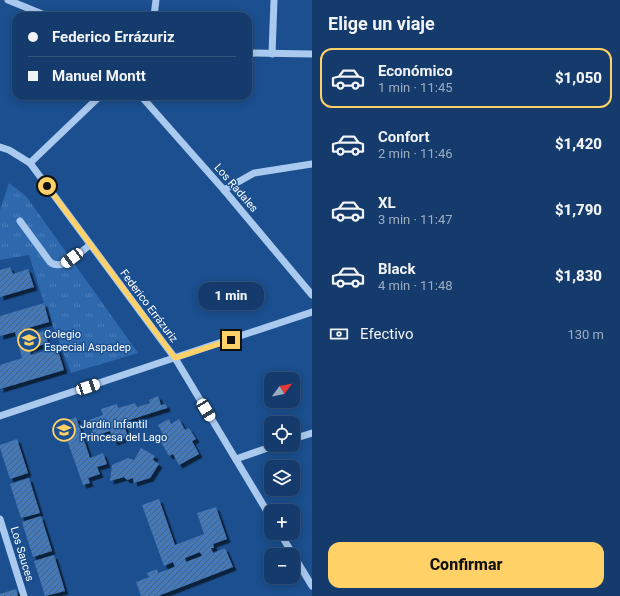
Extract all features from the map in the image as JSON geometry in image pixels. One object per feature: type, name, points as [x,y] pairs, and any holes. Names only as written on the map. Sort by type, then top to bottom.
[{"type":"street","points":[[8,0],[37,12]]},
{"type":"street","points":[[154,12],[156,0]]},
{"type":"street","points":[[272,54],[274,0]]},
{"type":"street","points":[[252,53],[312,54]]},
{"type":"street","points":[[30,163],[96,100]]},
{"type":"street","name":"Los Radales","points":[[145,100],[224,190],[312,295]]},
{"type":"street","name":"Federico Errázuriz","points":[[0,147],[9,150],[30,163],[175,358],[264,506]]},
{"type":"street","points":[[224,190],[254,173],[312,164]]},
{"type":"street","points":[[20,221],[50,262],[56,266],[63,265],[90,245]]},
{"type":"street","points":[[0,416],[312,312]]},
{"type":"street","points":[[300,437],[312,433]]},
{"type":"street","points":[[236,458],[264,449]]},
{"type":"street","name":"Los Sauces","points":[[0,520],[2,536],[24,596]]},
{"type":"street","points":[[284,540],[312,586]]},
{"type":"green space","points":[[9,183],[26,196],[138,353],[71,373],[43,300],[29,255],[0,260],[0,210]]},
{"type":"building","points":[[10,267],[13,274],[28,269],[34,287],[0,297],[0,270]]},
{"type":"building","name":"Colegio Especial Aspadep","points":[[44,303],[49,322],[21,330],[23,337],[44,331],[48,343],[29,349],[31,355],[57,347],[64,370],[0,389],[0,365],[22,358],[15,332],[0,336],[0,316]]},
{"type":"building","points":[[158,396],[161,405],[166,404],[167,408],[123,422],[128,437],[114,442],[110,431],[94,436],[89,420],[103,415],[101,409],[117,404],[118,408],[135,403],[137,407],[150,403],[149,400]]},
{"type":"building","points":[[76,417],[90,458],[103,453],[107,464],[97,467],[100,474],[88,478],[90,483],[83,485],[61,423]]},
{"type":"building","points":[[169,419],[171,424],[179,419],[185,430],[189,428],[196,439],[192,441],[199,454],[179,465],[173,454],[169,456],[161,442],[166,440],[158,425]]},
{"type":"building","points":[[17,439],[28,473],[10,479],[0,445]]},
{"type":"building","points":[[141,448],[155,456],[153,460],[159,464],[150,478],[134,483],[133,478],[127,480],[124,477],[110,481],[112,465],[128,458],[134,460]]},
{"type":"building","points":[[29,478],[40,513],[21,518],[10,484]]},
{"type":"building","points":[[159,499],[175,545],[204,534],[197,513],[216,507],[227,539],[213,544],[214,548],[211,548],[213,553],[225,548],[233,567],[158,596],[141,596],[136,582],[149,577],[147,573],[157,569],[158,573],[175,567],[173,562],[164,566],[142,505]],"holes":[[[200,552],[202,556],[186,562],[185,558]]]},
{"type":"building","points":[[41,516],[52,551],[33,557],[22,522]]},
{"type":"building","points":[[54,555],[65,591],[45,596],[34,561]]},
{"type":"building","points":[[16,589],[18,596],[0,596],[0,594]]},
{"type":"place","name":"Colegio Especial Aspadep","points":[[29,340]]},
{"type":"place","name":"Jardín Infantil Princesa del Lago","points":[[64,430]]},
{"type":"route","points":[[47,186],[175,358],[231,340]]}]
